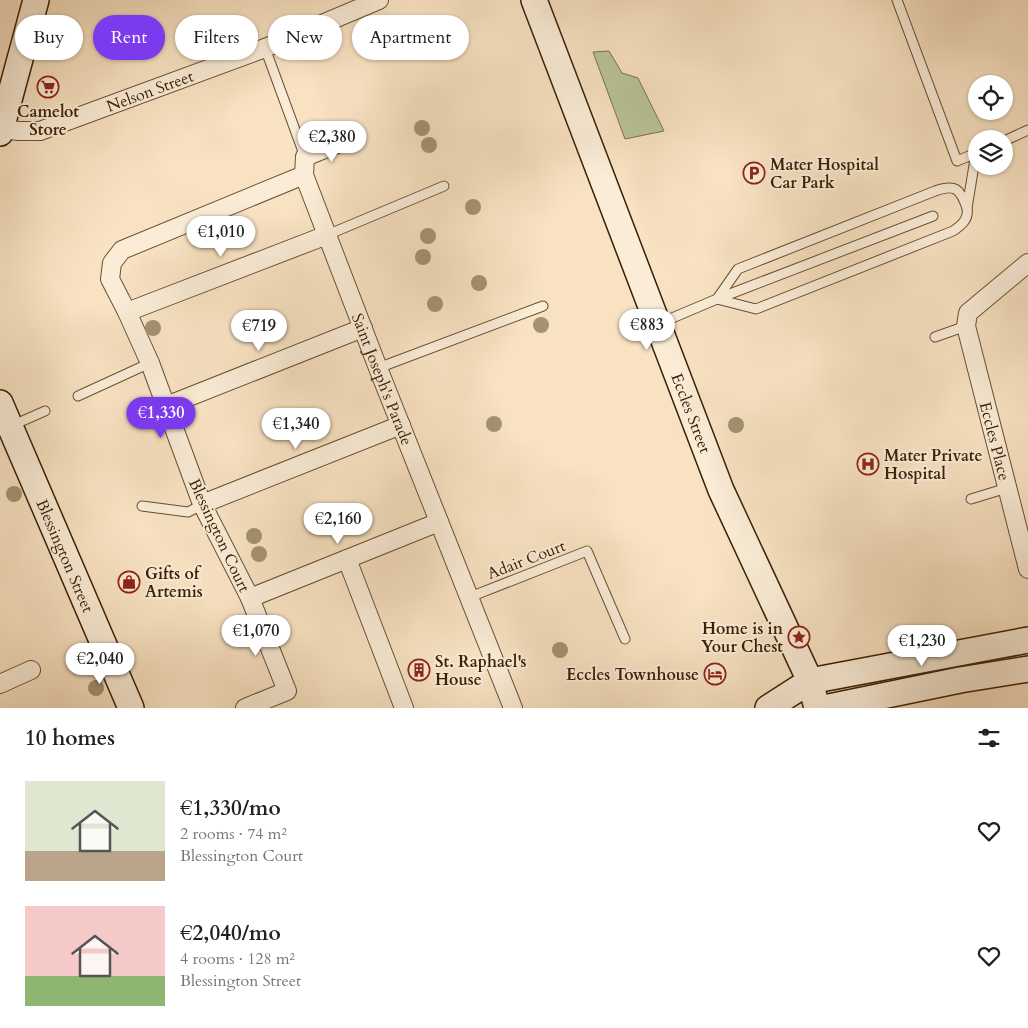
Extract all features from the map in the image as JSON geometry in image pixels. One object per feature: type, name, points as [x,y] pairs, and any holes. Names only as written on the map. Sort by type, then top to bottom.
[{"type":"main road","points":[[0,131],[36,0]]},
{"type":"main road","name":"Eccles Street","points":[[534,0],[721,490],[810,681],[817,708]]},
{"type":"main road","name":"Blessington Street","points":[[0,403],[131,708]]},
{"type":"main road","points":[[768,708],[810,681],[1028,640]]},
{"type":"main road","points":[[824,708],[960,680],[1028,669]]},
{"type":"street","name":"Nelson Street","points":[[0,131],[40,131],[265,48],[378,0]]},
{"type":"street","points":[[305,157],[347,140]]},
{"type":"street","name":"Saint Joseph's Parade","points":[[305,157],[304,175],[378,368],[513,708]]},
{"type":"street","name":"Blessington Court","points":[[245,708],[287,691],[250,598],[202,504],[150,363],[110,280],[112,262],[122,250],[304,175]]},
{"type":"street","points":[[127,312],[327,235]]},
{"type":"street","points":[[967,319],[1028,263]]},
{"type":"street","name":"Eccles Place","points":[[967,319],[1007,488],[1024,539],[1028,569]]},
{"type":"street","points":[[166,406],[363,328]]},
{"type":"street","points":[[202,504],[401,425]]},
{"type":"street","points":[[250,598],[439,522]]},
{"type":"street","points":[[347,559],[404,708]]},
{"type":"street","points":[[0,684],[31,670]]},
{"type":"lane","points":[[897,0],[958,161],[968,157]]},
{"type":"lane","name":"Saint Joseph's Parade","points":[[265,48],[305,157]]},
{"type":"lane","points":[[1013,137],[1028,130]]},
{"type":"lane","points":[[717,299],[756,308],[954,231],[966,219],[972,175]]},
{"type":"lane","points":[[327,235],[444,186]]},
{"type":"lane","points":[[717,299],[738,269],[943,188],[956,189],[962,194],[967,208]]},
{"type":"lane","points":[[658,324],[717,299],[933,216]]},
{"type":"lane","points":[[378,368],[543,306]]},
{"type":"lane","points":[[935,337],[967,319]]},
{"type":"lane","points":[[78,396],[150,363]]},
{"type":"lane","points":[[10,426],[45,411]]},
{"type":"lane","points":[[971,499],[1007,488]]},
{"type":"lane","points":[[142,506],[188,512],[202,504]]},
{"type":"lane","name":"Adair Court","points":[[470,597],[587,551],[625,639]]},
{"type":"green space","points":[[609,51],[622,73],[638,78],[664,131],[625,139],[593,52]]},
{"type":"place","name":"Camelot Store","points":[[48,87]]},
{"type":"place","name":"Mater Hospital Car Park","points":[[754,173]]},
{"type":"place","name":"Mater Private Hospital","points":[[868,464]]},
{"type":"place","name":"Gifts of Artemis","points":[[129,582]]},
{"type":"place","name":"Home is in Your Chest","points":[[799,637]]},
{"type":"place","name":"St. Raphael's House","points":[[419,670]]},
{"type":"place","name":"Eccles Townhouse","points":[[715,674]]}]
